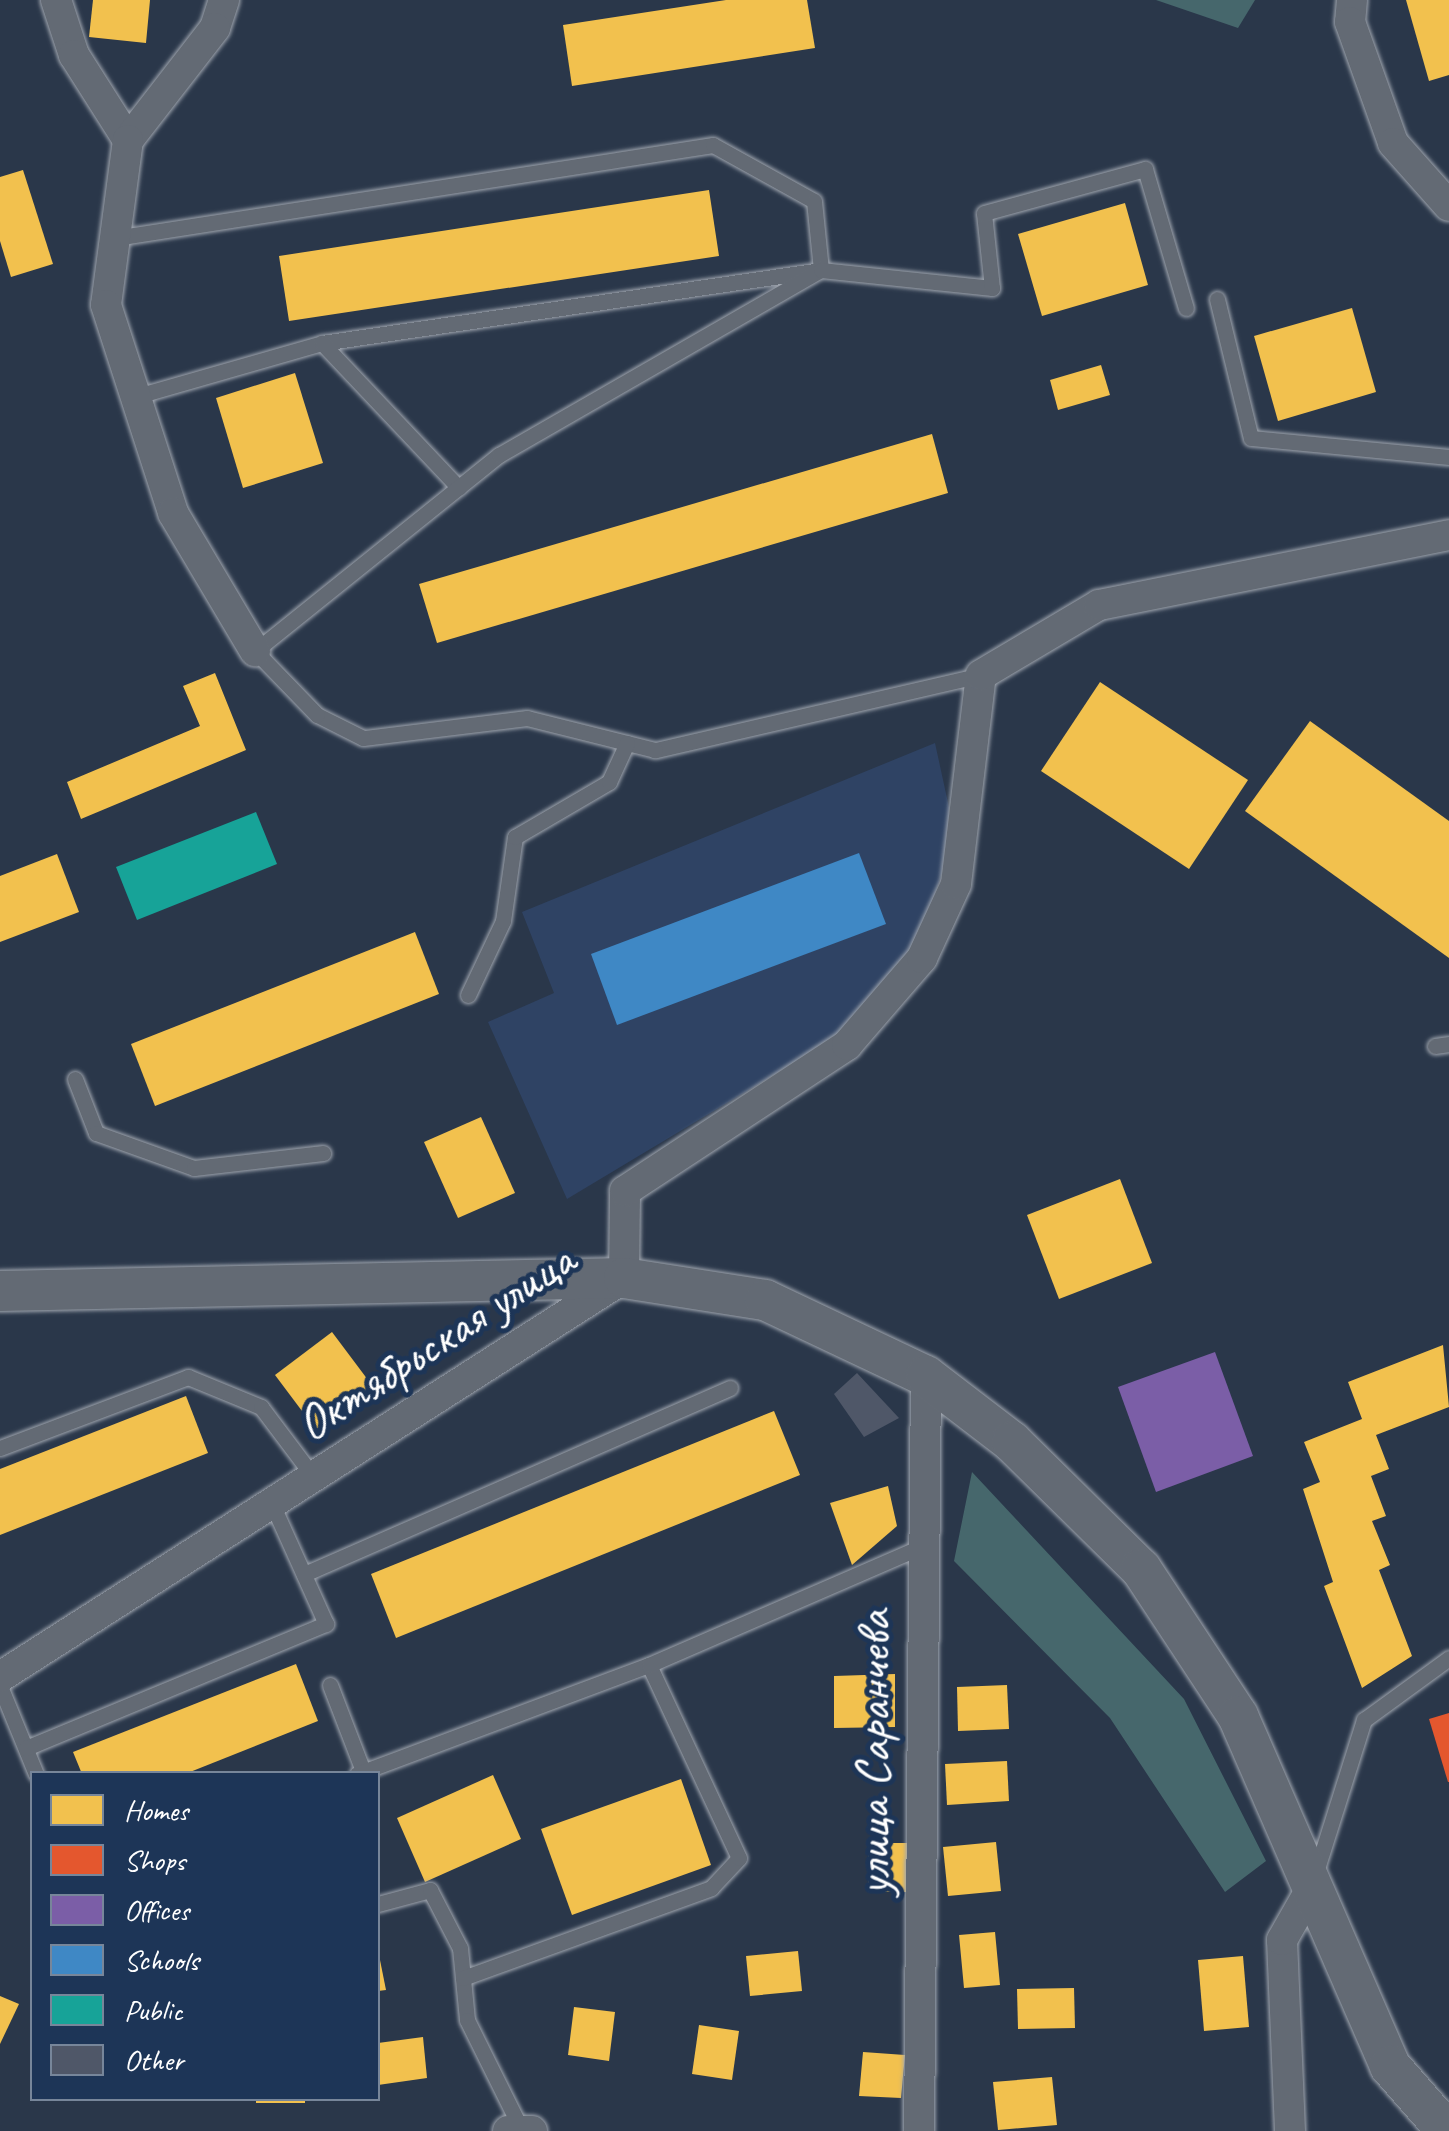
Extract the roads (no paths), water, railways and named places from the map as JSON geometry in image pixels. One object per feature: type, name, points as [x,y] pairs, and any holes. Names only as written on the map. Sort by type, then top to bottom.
[{"type":"main road","points":[[0,1290],[624,1278],[765,1300],[926,1376],[1012,1442],[1141,1569],[1238,1716],[1390,2066],[1447,2131]]},
{"type":"street","points":[[56,0],[74,55],[128,140]]},
{"type":"street","points":[[224,0],[214,28],[128,140],[106,305],[173,514],[256,652]]},
{"type":"street","points":[[1352,0],[1350,22],[1393,143],[1449,206]]},
{"type":"street","points":[[981,675],[1099,605],[1449,535]]},
{"type":"street","name":"Октябрьская улица","points":[[0,1677],[624,1278],[626,1191],[847,1045],[922,958],[956,884],[981,675]]},
{"type":"street","name":"улица Саранчева","points":[[919,2131],[926,1376]]},
{"type":"street","points":[[1290,2131],[1282,1940],[1311,1888]]},
{"type":"lane","points":[[115,238],[713,145],[814,201],[822,270]]},
{"type":"lane","points":[[134,397],[322,344],[822,270],[992,288],[984,213],[1145,169],[1186,308]]},
{"type":"lane","points":[[822,270],[499,456],[256,652],[317,715],[363,738],[527,718],[655,750],[981,675]]},
{"type":"lane","points":[[1217,299],[1251,438],[1449,457]]},
{"type":"lane","points":[[322,344],[459,488]]},
{"type":"lane","points":[[468,995],[503,921],[515,837],[609,782],[627,742]]},
{"type":"lane","points":[[75,1079],[96,1133],[194,1168],[323,1152]]},
{"type":"lane","points":[[0,1448],[188,1377],[261,1407],[313,1476]]},
{"type":"lane","points":[[304,1574],[730,1388]]},
{"type":"lane","points":[[26,1748],[326,1624],[272,1504]]},
{"type":"lane","points":[[363,1771],[649,1665],[922,1546]]},
{"type":"lane","points":[[1311,1888],[1364,1720],[1449,1658]]},
{"type":"lane","points":[[464,1978],[711,1888],[739,1858],[649,1665]]},
{"type":"lane","points":[[330,1685],[360,1771]]},
{"type":"lane","points":[[0,1686],[35,1771]]},
{"type":"lane","points":[[380,1903],[430,1890],[460,1948],[467,2020],[520,2130]]}]
